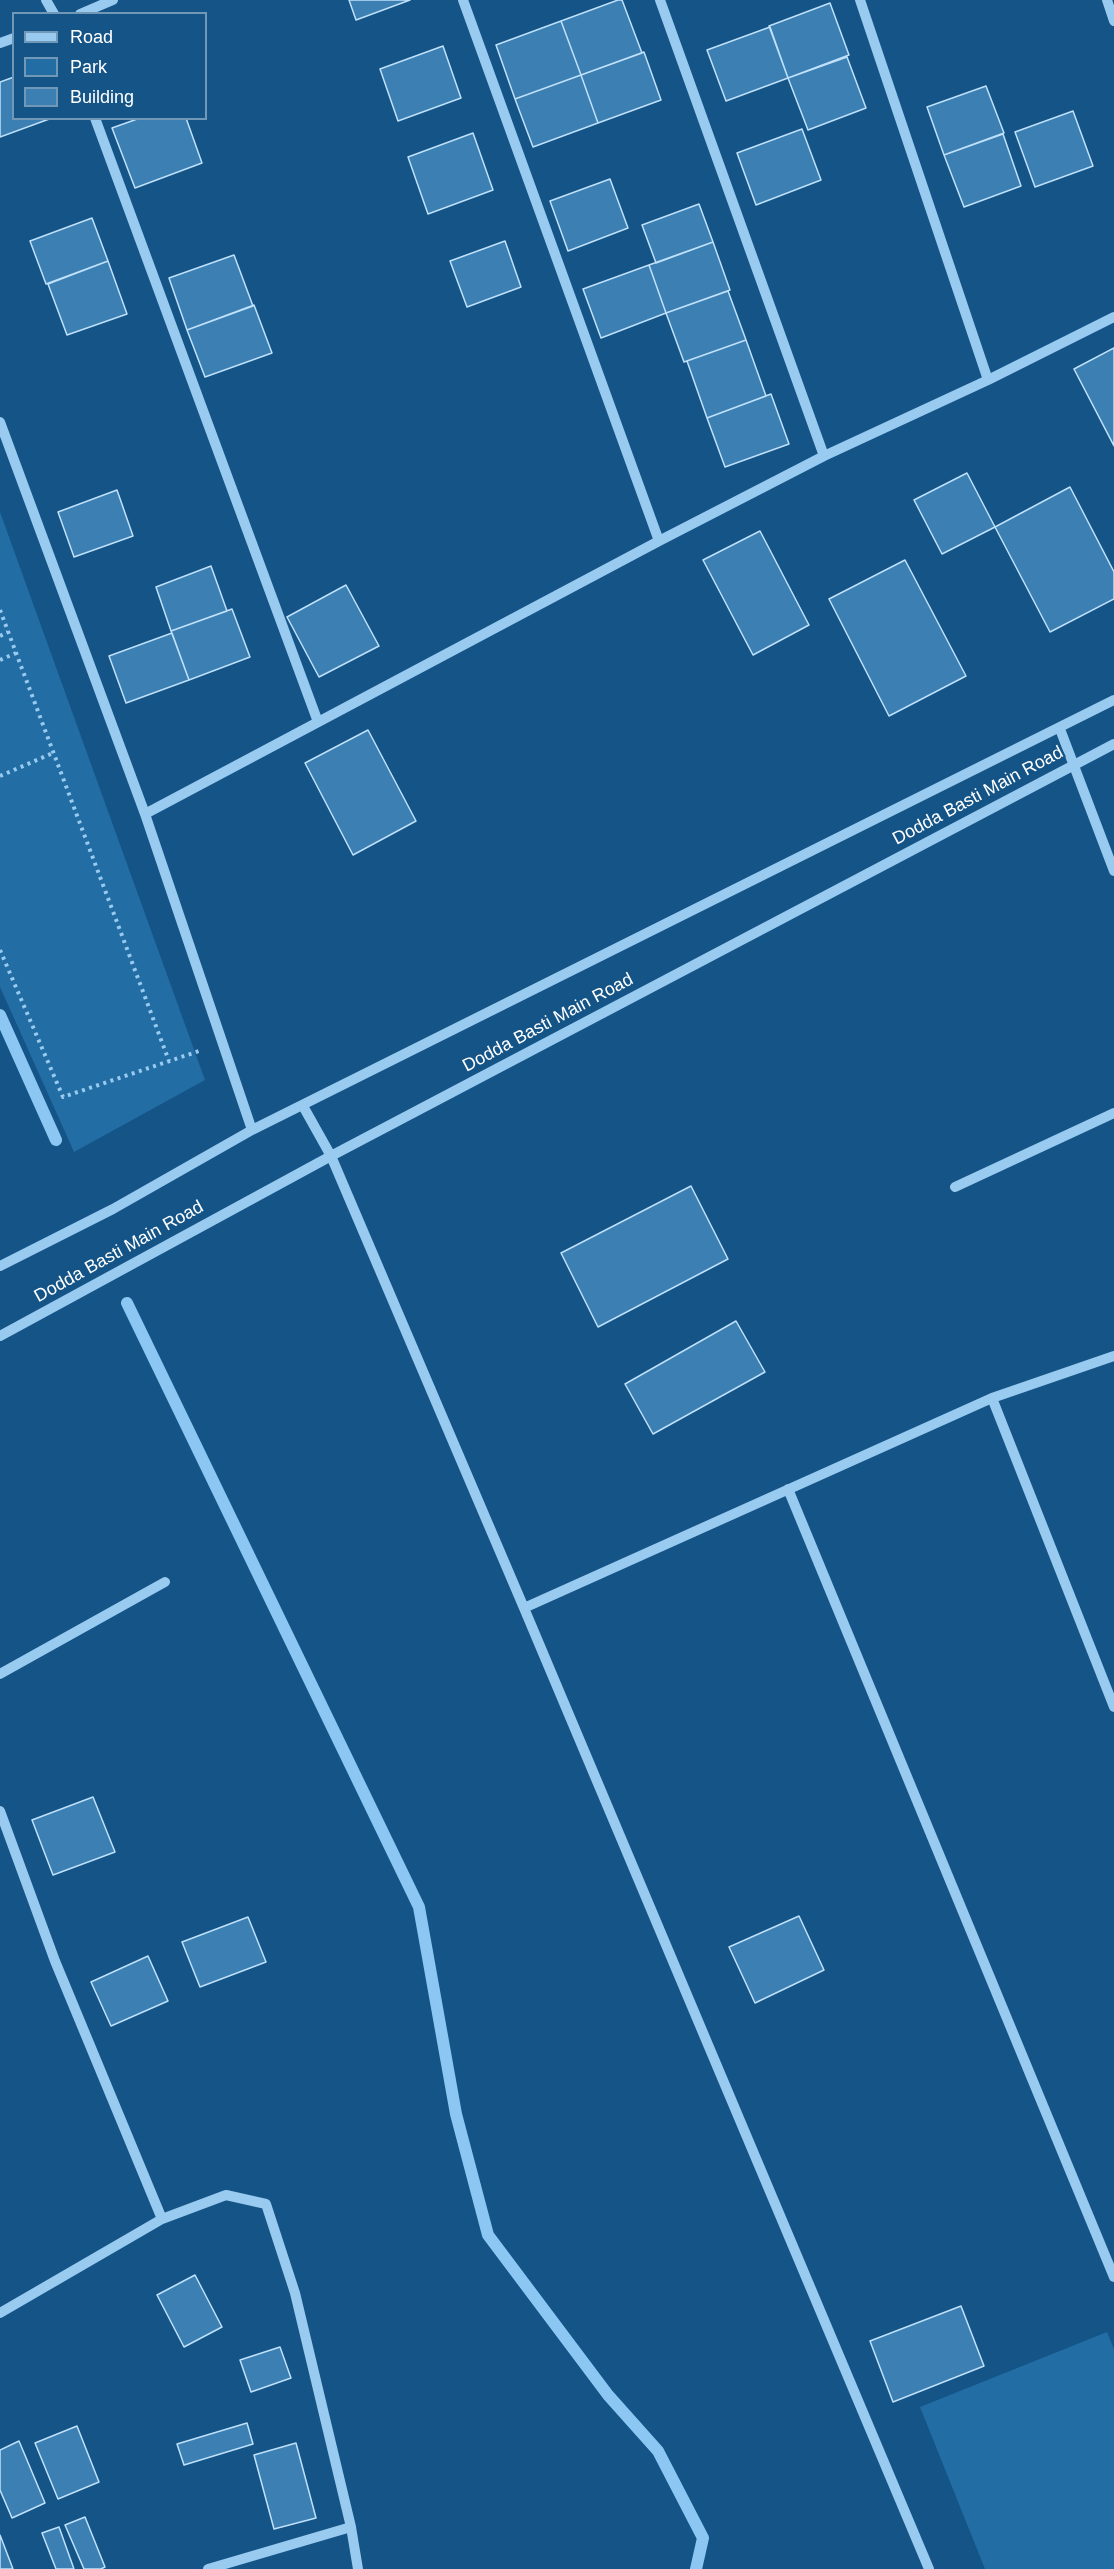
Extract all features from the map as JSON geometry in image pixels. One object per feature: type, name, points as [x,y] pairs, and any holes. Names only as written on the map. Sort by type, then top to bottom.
[{"type":"street","points":[[85,12],[113,0]]},
{"type":"street","points":[[463,0],[659,541]]},
{"type":"street","points":[[660,0],[824,456]]},
{"type":"street","points":[[860,0],[988,380]]},
{"type":"street","points":[[1107,0],[1114,21]]},
{"type":"street","points":[[96,120],[318,722]]},
{"type":"street","points":[[145,814],[824,456],[988,380],[1114,317]]},
{"type":"street","points":[[0,422],[145,814],[252,1130]]},
{"type":"street","name":"Dodda Basti Main Road","points":[[0,1266],[113,1209],[252,1130],[1060,729],[1114,700]]},
{"type":"street","points":[[1060,729],[1114,871]]},
{"type":"street","name":"Dodda Basti Main Road","points":[[0,1336],[331,1156],[1114,744]]},
{"type":"street","points":[[303,1106],[331,1156],[929,2569]]},
{"type":"street","points":[[956,1187],[1114,1113]]},
{"type":"street","points":[[524,1608],[992,1398],[1114,1356]]},
{"type":"street","points":[[992,1398],[1114,1707]]},
{"type":"street","points":[[788,1490],[1114,2277]]},
{"type":"street","points":[[0,1674],[165,1582]]},
{"type":"street","points":[[0,1811],[55,1961],[162,2218]]},
{"type":"street","points":[[0,2313],[162,2218],[226,2195],[266,2204],[296,2293],[351,2527],[358,2569]]},
{"type":"street","points":[[208,2569],[351,2527]]},
{"type":"path","points":[[0,610],[170,1061],[63,1097],[0,950]]},
{"type":"path","points":[[0,636],[8,632]]},
{"type":"path","points":[[0,660],[16,653]]},
{"type":"path","points":[[0,776],[54,753]]},
{"type":"green space","points":[[0,512],[205,1080],[74,1152],[0,987]]},
{"type":"green space","points":[[1107,2332],[1114,2349],[1114,2569],[985,2569],[920,2407]]},
{"type":"building","points":[[349,0],[410,0],[356,20]]},
{"type":"building","points":[[622,0],[642,53],[581,75],[561,21]]},
{"type":"building","points":[[830,3],[849,55],[788,78],[769,26]]},
{"type":"building","points":[[561,21],[581,75],[515,99],[496,45]]},
{"type":"building","points":[[770,27],[788,78],[726,101],[707,50]]},
{"type":"building","points":[[443,46],[461,98],[398,121],[380,69]]},
{"type":"building","points":[[644,52],[661,100],[598,123],[581,75]]},
{"type":"building","points":[[847,57],[866,108],[808,130],[788,78]]},
{"type":"building","points":[[581,75],[598,123],[533,147],[515,99]]},
{"type":"building","points":[[12,78],[12,120],[47,120],[0,137],[0,82]]},
{"type":"building","points":[[986,86],[1004,133],[944,155],[927,107]]},
{"type":"building","points":[[1073,111],[1093,166],[1035,187],[1015,132]]},
{"type":"building","points":[[134,120],[187,120],[202,163],[135,188],[112,128]]},
{"type":"building","points":[[802,129],[821,180],[756,205],[737,153]]},
{"type":"building","points":[[473,133],[493,190],[428,214],[408,157]]},
{"type":"building","points":[[1003,134],[1021,186],[964,207],[944,155]]},
{"type":"building","points":[[610,179],[628,228],[568,251],[550,201]]},
{"type":"building","points":[[699,204],[713,242],[656,263],[642,225]]},
{"type":"building","points":[[92,218],[108,261],[46,284],[30,241]]},
{"type":"building","points":[[505,241],[521,287],[467,307],[450,261]]},
{"type":"building","points":[[713,242],[730,290],[666,313],[649,265]]},
{"type":"building","points":[[234,255],[253,306],[187,330],[169,278]]},
{"type":"building","points":[[108,261],[127,314],[67,335],[48,284]]},
{"type":"building","points":[[649,265],[666,313],[601,338],[583,289]]},
{"type":"building","points":[[728,291],[746,340],[684,362],[666,313]]},
{"type":"building","points":[[254,305],[272,353],[205,377],[187,330]]},
{"type":"building","points":[[746,340],[766,396],[707,418],[687,361]]},
{"type":"building","points":[[1114,348],[1114,446],[1074,369]]},
{"type":"building","points":[[771,394],[789,444],[725,467],[707,418]]},
{"type":"building","points":[[967,473],[995,527],[942,554],[914,500]]},
{"type":"building","points":[[1070,487],[1114,572],[1114,599],[1050,632],[995,527]]},
{"type":"building","points":[[117,490],[133,536],[74,557],[58,512]]},
{"type":"building","points":[[760,531],[809,625],[753,655],[703,560]]},
{"type":"building","points":[[905,560],[966,676],[889,716],[829,599]]},
{"type":"building","points":[[211,566],[227,611],[171,631],[156,587]]},
{"type":"building","points":[[346,585],[379,646],[319,677],[287,617]]},
{"type":"building","points":[[232,609],[250,657],[189,680],[171,631]]},
{"type":"building","points":[[172,633],[189,680],[126,703],[109,656]]},
{"type":"building","points":[[368,730],[416,821],[353,855],[305,763]]},
{"type":"building","points":[[691,1186],[728,1259],[598,1327],[561,1253]]},
{"type":"building","points":[[736,1321],[765,1372],[653,1434],[625,1384]]},
{"type":"building","points":[[93,1797],[115,1852],[53,1875],[32,1820]]},
{"type":"building","points":[[799,1916],[824,1970],[755,2003],[729,1947]]},
{"type":"building","points":[[248,1917],[266,1962],[200,1987],[182,1942]]},
{"type":"building","points":[[148,1956],[168,2001],[111,2026],[91,1982]]},
{"type":"building","points":[[195,2275],[222,2327],[184,2347],[157,2295]]},
{"type":"building","points":[[961,2306],[984,2366],[893,2402],[870,2341]]},
{"type":"building","points":[[280,2347],[291,2378],[251,2392],[240,2360]]},
{"type":"building","points":[[247,2423],[253,2444],[184,2465],[177,2444]]},
{"type":"building","points":[[77,2426],[99,2482],[58,2499],[35,2443]]},
{"type":"building","points":[[19,2441],[45,2503],[12,2518],[0,2490],[0,2450]]},
{"type":"building","points":[[296,2443],[316,2518],[274,2529],[254,2455]]},
{"type":"building","points":[[85,2517],[105,2567],[101,2569],[84,2569],[65,2525]]},
{"type":"building","points":[[59,2527],[74,2569],[56,2569],[42,2533]]},
{"type":"building","points":[[0,2535],[13,2569],[0,2569]]},
{"type":"waterway","points":[[0,1015],[56,1140]]},
{"type":"waterway","points":[[127,1303],[419,1907],[456,2114],[488,2235],[608,2395],[658,2451],[703,2538],[696,2569]]}]
